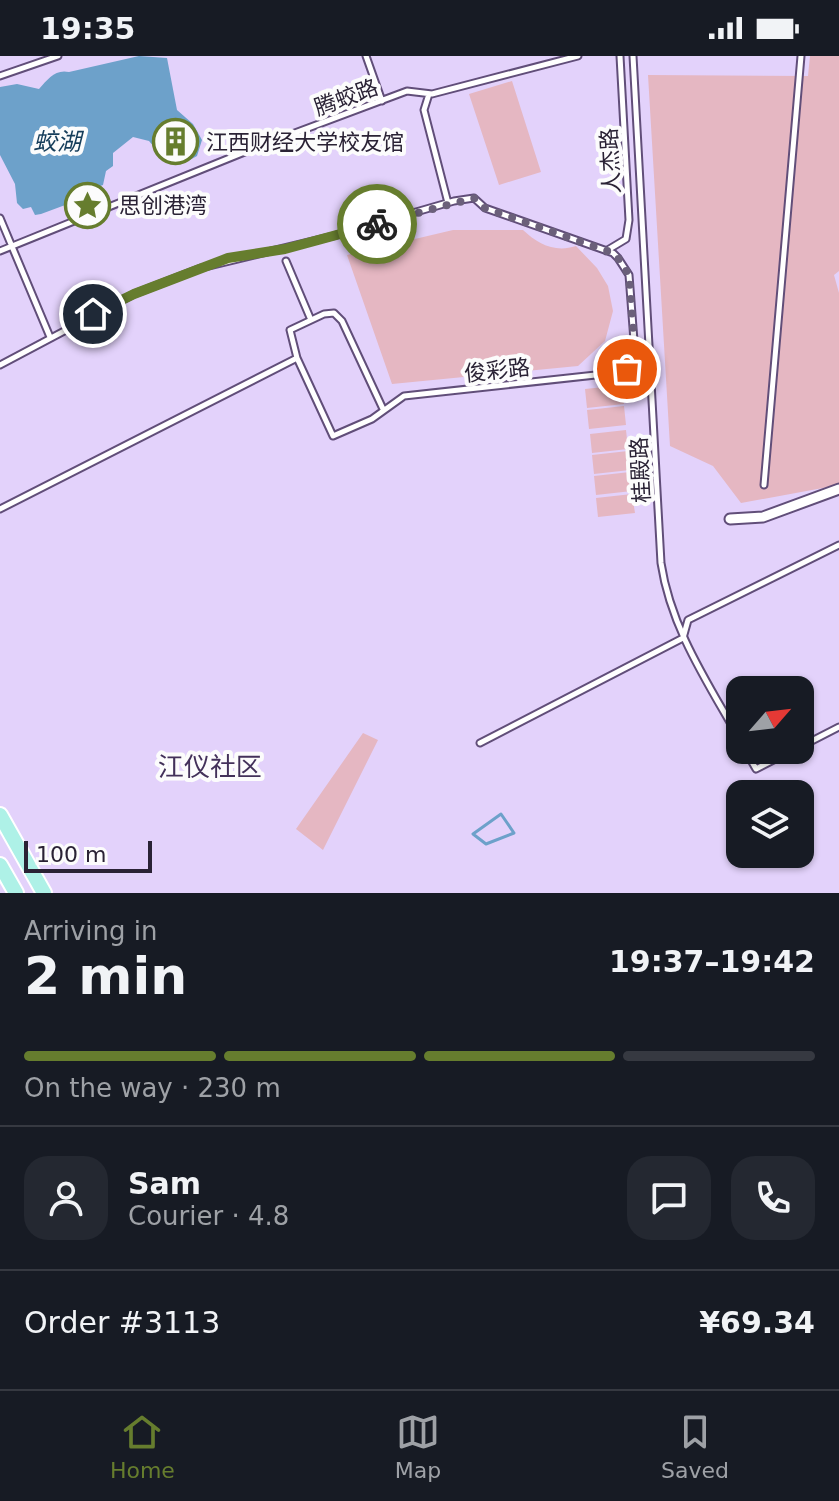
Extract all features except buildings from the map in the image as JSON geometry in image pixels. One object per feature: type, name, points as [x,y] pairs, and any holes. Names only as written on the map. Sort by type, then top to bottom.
[{"type":"main road","points":[[0,815],[44,893]]},
{"type":"main road","points":[[0,865],[16,893]]},
{"type":"street","points":[[730,519],[763,517],[839,489]]},
{"type":"lane","points":[[0,76],[58,56]]},
{"type":"lane","points":[[366,56],[382,101]]},
{"type":"lane","name":"腾蛟路","points":[[0,251],[252,149],[407,91],[430,94],[578,56]]},
{"type":"lane","name":"人杰路","points":[[605,251],[626,239],[629,220],[620,56]]},
{"type":"lane","name":"桂殿路","points":[[633,56],[661,563],[666,598],[683,638],[726,715]]},
{"type":"lane","points":[[764,485],[801,56]]},
{"type":"lane","points":[[430,94],[424,110],[448,203]]},
{"type":"lane","points":[[0,365],[134,294],[228,258],[285,249],[474,198],[485,208],[605,251]]},
{"type":"lane","points":[[0,218],[50,337]]},
{"type":"lane","name":"俊彩路","points":[[297,358],[333,436],[372,419],[404,396],[603,375],[627,369],[633,363],[635,354],[629,275],[618,258],[605,251]]},
{"type":"lane","points":[[286,261],[311,320]]},
{"type":"lane","points":[[0,509],[297,358],[290,330],[330,313],[342,321],[383,409]]},
{"type":"lane","points":[[480,743],[683,638],[688,620],[839,545]]},
{"type":"lane","points":[[814,740],[839,727]]},
{"type":"shaded area","points":[[810,56],[839,56],[839,271],[834,275],[839,293],[839,485],[741,503],[713,466],[670,446],[648,75],[808,76]]},
{"type":"shaded area","points":[[512,81],[541,172],[499,185],[469,94]]},
{"type":"shaded area","points":[[453,230],[523,230],[547,246],[576,246],[597,268],[608,286],[613,311],[605,341],[578,366],[392,384],[347,255]]},
{"type":"shaded area","points":[[622,385],[624,404],[587,408],[585,389]]},
{"type":"shaded area","points":[[624,406],[626,425],[589,429],[587,410]]},
{"type":"shaded area","points":[[626,430],[628,449],[592,453],[590,434]]},
{"type":"shaded area","points":[[628,451],[630,470],[594,474],[592,455]]},
{"type":"shaded area","points":[[630,472],[632,491],[596,495],[594,476]]},
{"type":"shaded area","points":[[632,494],[635,513],[598,517],[596,498]]},
{"type":"shaded area","points":[[363,733],[378,740],[323,850],[296,829]]},
{"type":"water","name":"蛟湖","points":[[139,56],[167,58],[177,110],[193,124],[202,140],[197,156],[184,163],[167,162],[149,141],[133,137],[113,153],[113,166],[106,171],[103,185],[75,195],[76,201],[41,214],[35,215],[31,207],[23,209],[17,203],[15,184],[0,155],[0,87],[17,84],[39,89],[60,72]]},
{"type":"waterway","points":[[501,814],[514,833],[486,844],[473,834],[501,814]]},
{"type":"way so far","points":[[377,224],[474,198],[485,208],[613,253],[624,264],[629,275],[635,354],[633,363],[627,369]]},
{"type":"place","name":"江西财经大学校友馆","points":[[175,142]]},
{"type":"place","name":"思创港湾","points":[[88,205]]},
{"type":"district","name":"江仪社区","points":[[210,767]]},
{"type":"route","points":[[93,314],[134,294],[228,258],[285,249],[377,224]]}]
